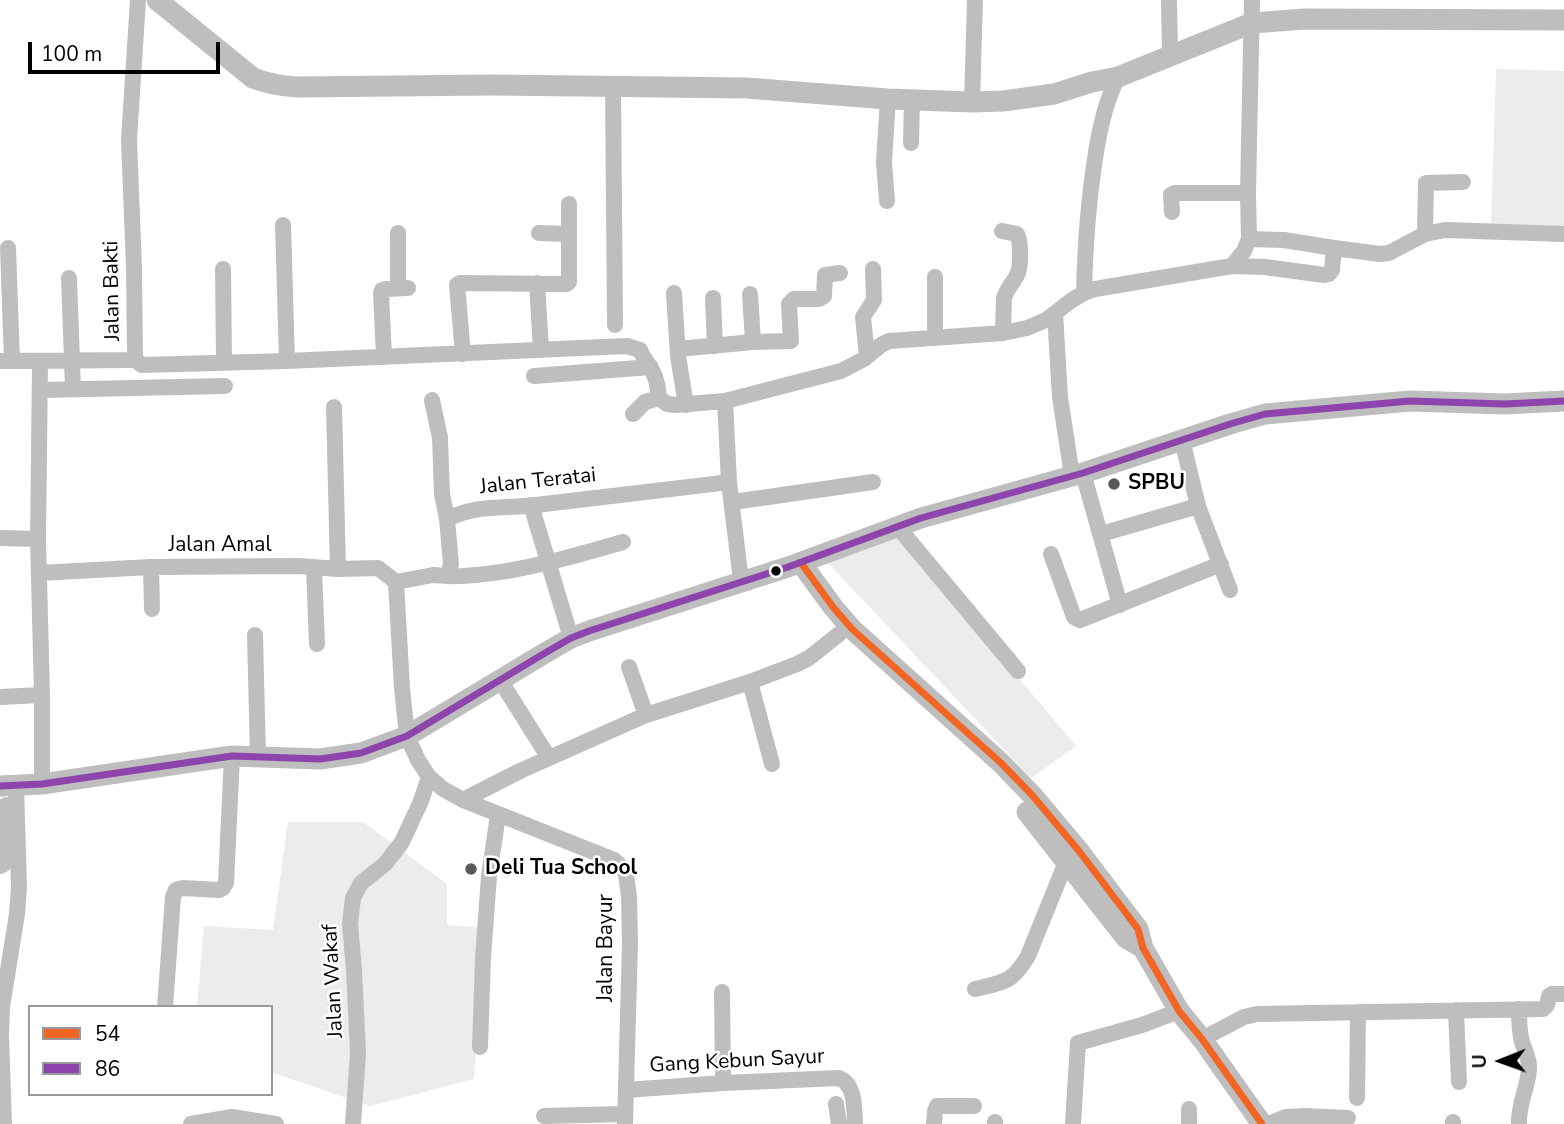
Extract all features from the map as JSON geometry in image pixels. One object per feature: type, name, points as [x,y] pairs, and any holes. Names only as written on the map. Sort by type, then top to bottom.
[{"type":"main road","points":[[144,0],[253,78],[297,87],[492,85],[746,88],[888,99],[972,102],[1054,94],[1118,77],[1252,23],[1304,19],[1564,20]]},
{"type":"main road","points":[[7,785],[42,784],[232,757],[334,758],[361,753],[407,736],[571,638],[589,631],[795,565],[897,526],[1078,475],[1265,414],[1410,401],[1505,404],[1564,401]]},
{"type":"main road","points":[[795,565],[839,634],[991,771],[1021,804],[1126,938],[1143,948]]},
{"type":"main road","points":[[795,565],[852,629],[978,741],[1032,795],[1138,929],[1143,948],[1179,1011],[1262,1124]]},
{"type":"street","points":[[119,0],[144,0]]},
{"type":"street","name":"Jalan Bakti","points":[[6,361],[138,362],[129,140],[144,0]]},
{"type":"street","points":[[972,102],[975,0]]},
{"type":"street","points":[[1169,0],[1170,54]]},
{"type":"street","points":[[1232,266],[1250,239],[1248,193],[1252,0]]},
{"type":"street","points":[[1084,293],[1088,200],[1107,103],[1118,77]]},
{"type":"street","points":[[613,87],[615,325]]},
{"type":"street","points":[[887,201],[884,162],[888,99]]},
{"type":"street","points":[[911,143],[912,99]]},
{"type":"street","points":[[1425,234],[1426,183],[1463,182]]},
{"type":"street","points":[[1171,212],[1171,195],[1175,193],[1248,193]]},
{"type":"street","points":[[463,354],[457,285],[569,282],[569,204]]},
{"type":"street","points":[[283,225],[287,361]]},
{"type":"street","points":[[1250,239],[1284,240],[1380,254],[1389,253],[1425,234],[1445,230],[1564,234]]},
{"type":"street","points":[[1002,231],[1017,234],[1019,239],[1018,272],[1005,292],[1003,333]]},
{"type":"street","points":[[384,357],[380,293],[385,289],[403,288],[398,233]]},
{"type":"street","points":[[539,233],[569,234]]},
{"type":"street","points":[[6,361],[8,248]]},
{"type":"street","points":[[142,388],[138,362],[287,361],[632,347],[640,350],[657,382],[659,398],[667,404],[725,401],[841,371],[889,341],[1003,333],[1027,328],[1046,320],[1084,293],[1111,285],[1232,266],[1329,274],[1332,270],[1334,248]]},
{"type":"street","points":[[223,269],[224,362]]},
{"type":"street","points":[[867,356],[863,317],[875,297],[873,269]]},
{"type":"street","points":[[678,349],[791,341],[791,301],[819,299],[824,296],[825,275],[840,273]]},
{"type":"street","points":[[935,277],[935,338]]},
{"type":"street","points":[[69,278],[72,389]]},
{"type":"street","points":[[537,284],[541,351]]},
{"type":"street","points":[[674,293],[686,405]]},
{"type":"street","points":[[750,294],[753,342]]},
{"type":"street","points":[[713,298],[715,346]]},
{"type":"street","points":[[1055,313],[1059,387],[1078,475],[1101,534],[1120,605]]},
{"type":"street","points":[[817,360],[819,378]]},
{"type":"street","points":[[42,361],[38,539],[42,784]]},
{"type":"street","points":[[534,376],[651,368]]},
{"type":"street","points":[[41,390],[225,386]]},
{"type":"street","points":[[633,415],[645,402],[659,398]]},
{"type":"street","points":[[432,400],[440,438],[442,494],[451,564],[447,576]]},
{"type":"street","points":[[725,401],[729,482],[741,581]]},
{"type":"street","points":[[334,407],[338,569]]},
{"type":"street","points":[[1182,440],[1198,506],[1230,590]]},
{"type":"street","name":"Jalan Teratai","points":[[447,519],[472,509],[531,505],[729,482]]},
{"type":"street","points":[[733,502],[873,482]]},
{"type":"street","points":[[531,505],[571,638]]},
{"type":"street","points":[[1101,534],[1198,506]]},
{"type":"street","points":[[897,526],[1018,671]]},
{"type":"street","points":[[0,538],[38,539]]},
{"type":"street","points":[[407,736],[396,582],[433,575],[472,576],[548,564],[624,542]]},
{"type":"street","points":[[1051,554],[1077,620],[1083,620],[1221,564]]},
{"type":"street","name":"Jalan Amal","points":[[39,573],[151,567],[299,566],[378,568],[396,582]]},
{"type":"street","points":[[151,567],[152,610]]},
{"type":"street","points":[[314,568],[317,644]]},
{"type":"street","points":[[463,800],[520,771],[646,715],[797,664],[839,634]]},
{"type":"street","points":[[256,635],[258,757]]},
{"type":"street","points":[[629,667],[646,715]]},
{"type":"street","points":[[500,680],[549,758]]},
{"type":"street","points":[[750,682],[772,764]]},
{"type":"street","points":[[0,697],[42,695]]},
{"type":"street","name":"Jalan Bayur","points":[[407,736],[429,777],[443,789],[498,815],[614,860],[626,874],[630,943],[625,1119]]},
{"type":"street","points":[[164,1005],[173,897],[176,890],[219,890],[226,883],[232,757]]},
{"type":"street","name":"Jalan Wakaf","points":[[353,1124],[358,1053],[350,924],[353,898],[360,883],[384,864],[402,842],[429,777]]},
{"type":"street","points":[[0,866],[6,859],[7,785]]},
{"type":"street","points":[[4,1124],[2,1007],[19,887],[7,785]]},
{"type":"street","points":[[480,1047],[489,876],[498,815]]},
{"type":"street","points":[[975,989],[1004,982],[1020,969],[1028,956],[1066,862]]},
{"type":"street","points":[[722,992],[723,1083]]},
{"type":"street","points":[[1202,1039],[1257,1013],[1543,1009],[1549,996],[1564,994]]},
{"type":"street","points":[[1519,1009],[1519,1028],[1529,1061],[1519,1124]]},
{"type":"street","points":[[1457,1010],[1459,1082]]},
{"type":"street","points":[[1073,1124],[1078,1043],[1142,1025],[1179,1011]]},
{"type":"street","points":[[1357,1098],[1358,1012]]},
{"type":"street","name":"Gang Kebun Sayur","points":[[626,1090],[839,1078],[847,1082],[852,1090],[855,1124]]},
{"type":"street","points":[[836,1104],[839,1124]]},
{"type":"street","points":[[934,1124],[934,1111],[937,1106],[974,1106]]},
{"type":"street","points":[[544,1116],[625,1119]]},
{"type":"street","points":[[191,1124],[232,1117],[276,1124]]},
{"type":"street","points":[[1269,1124],[1286,1117],[1348,1118]]},
{"type":"shaded area","points":[[1496,69],[1564,71],[1564,227],[1491,224]]},
{"type":"shaded area","points":[[896,533],[1076,746],[1031,778],[828,563]]},
{"type":"shaded area","points":[[288,822],[363,822],[447,884],[447,925],[484,928],[474,1079],[370,1106],[273,1073],[273,1005],[197,1005],[204,926],[273,930]]},
{"type":"transit line","name":"86","points":[[0,786],[42,784],[232,756],[320,759],[361,753],[407,736],[571,638],[589,631],[788,567],[921,518],[1083,473],[1265,414],[1410,401],[1505,404],[1564,401]]},
{"type":"transit line","name":"54","points":[[801,563],[852,629],[1001,763],[1079,851],[1138,929],[1143,948],[1179,1011],[1262,1124]]},
{"type":"place","name":"SPBU","points":[[1114,484]]},
{"type":"place","name":"Deli Tua School","points":[[471,869]]}]
